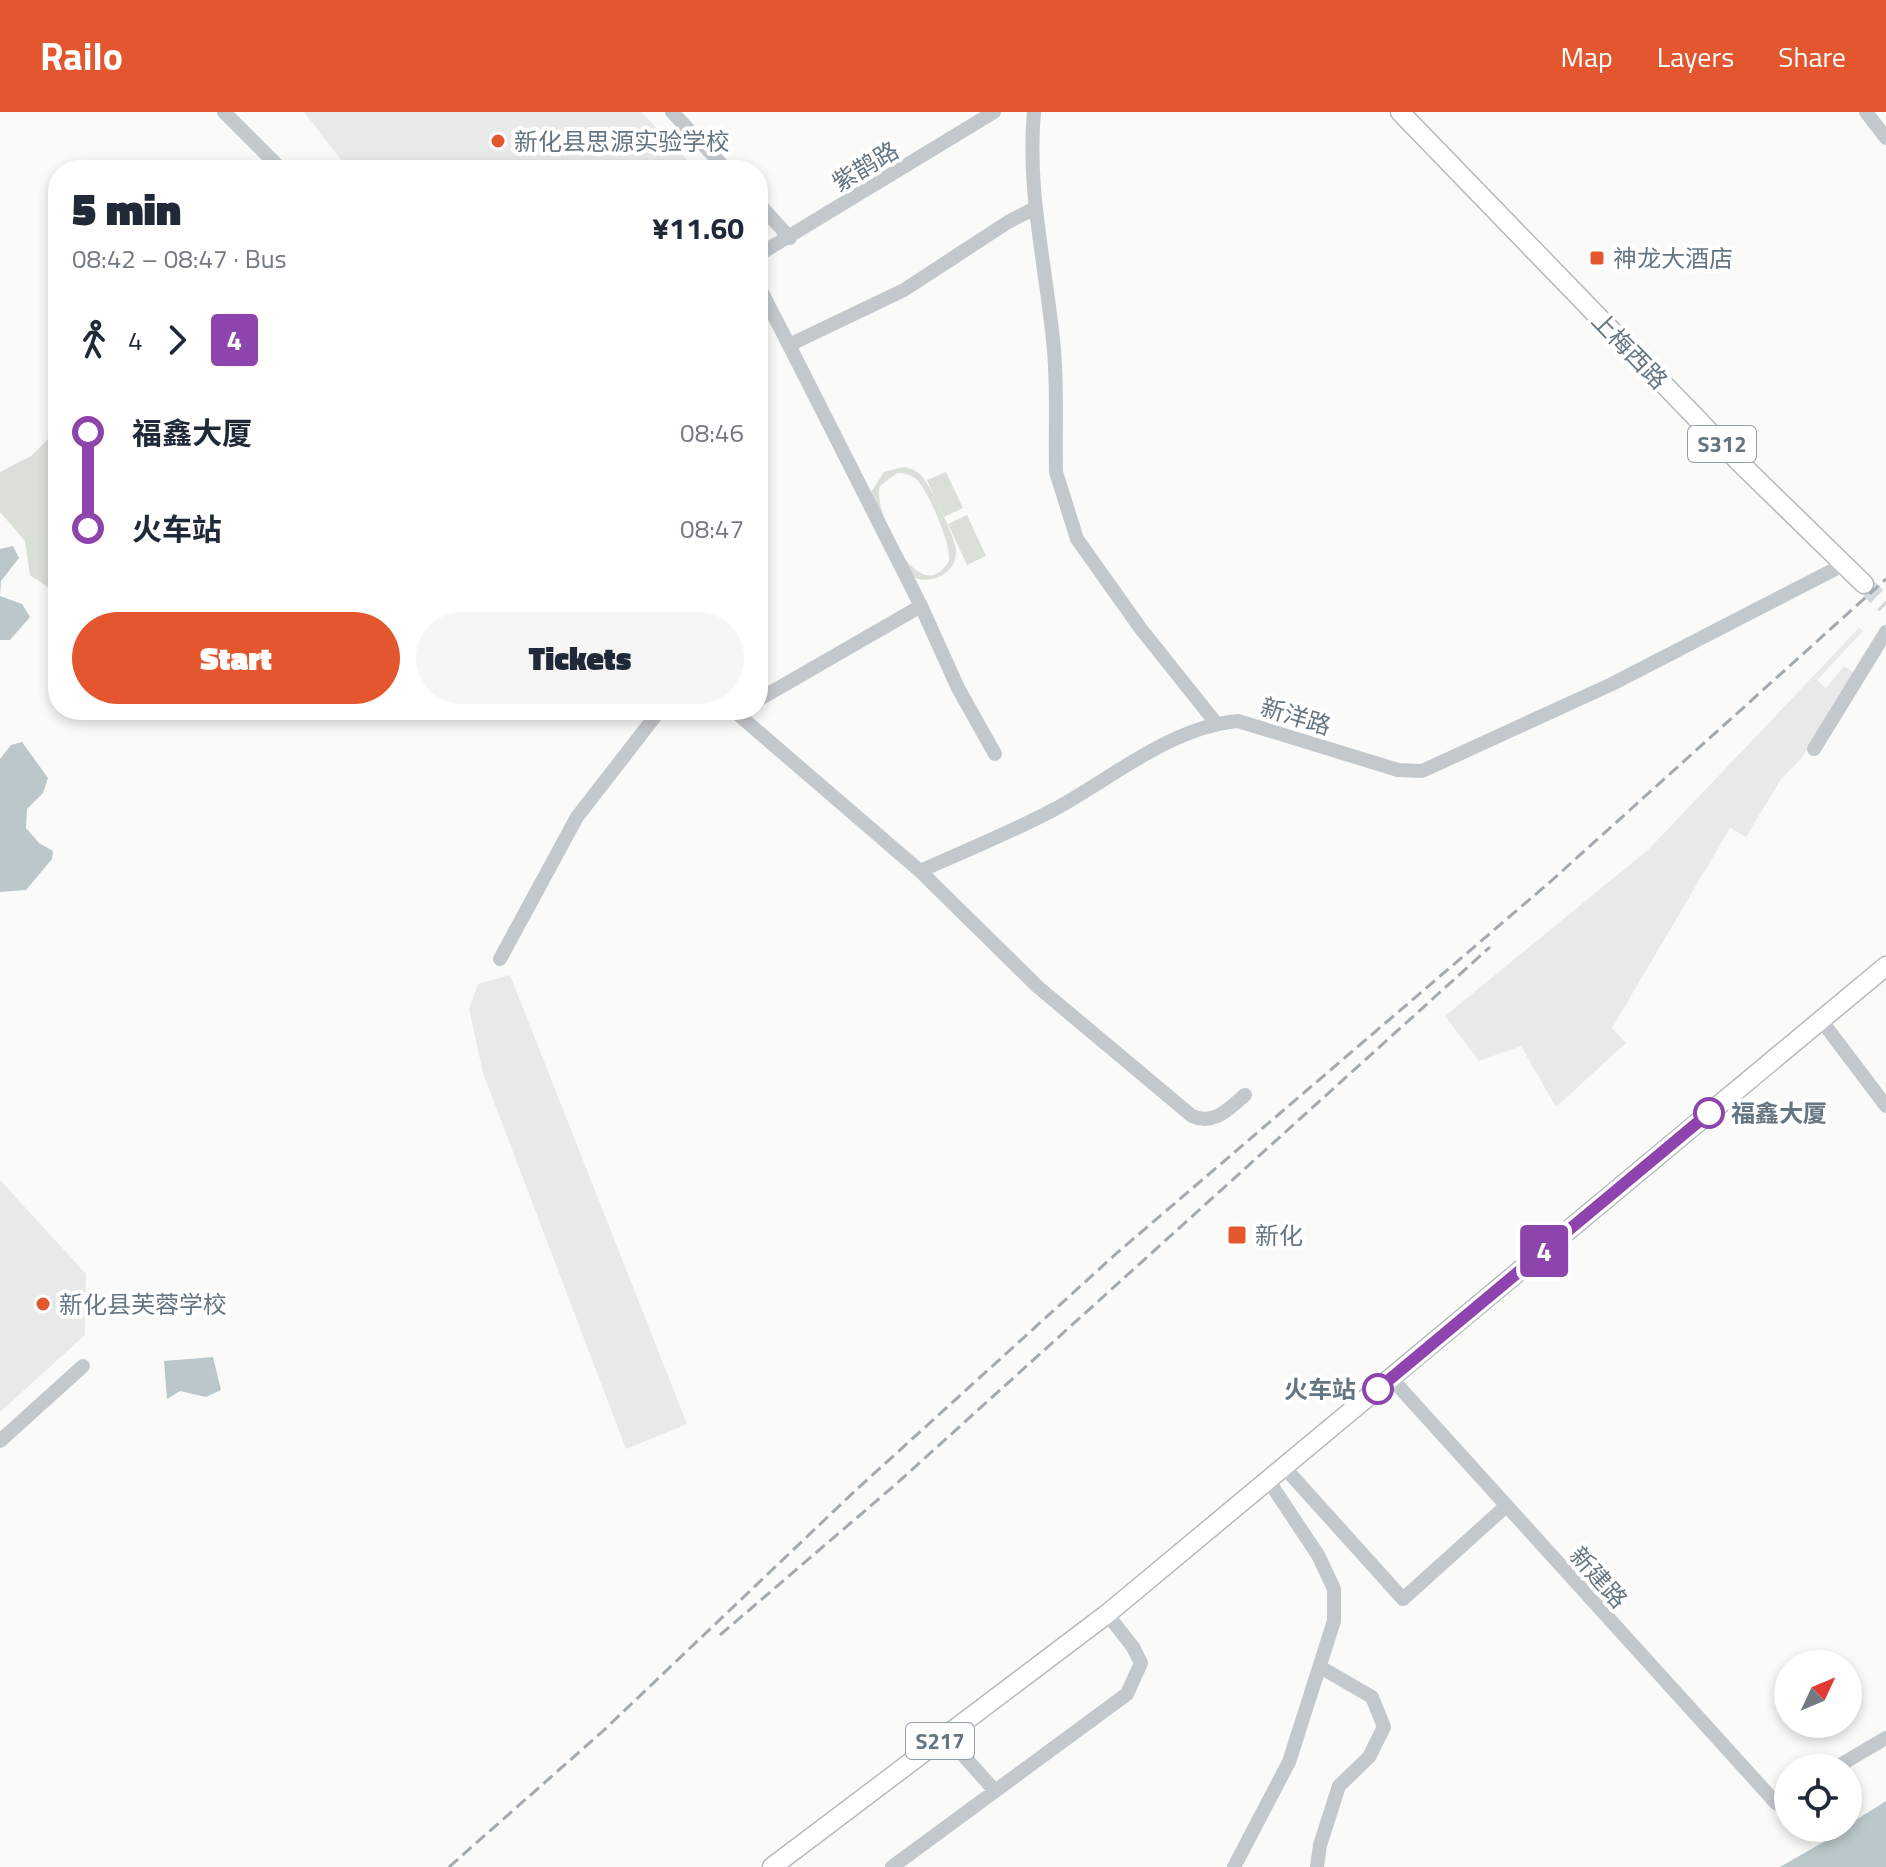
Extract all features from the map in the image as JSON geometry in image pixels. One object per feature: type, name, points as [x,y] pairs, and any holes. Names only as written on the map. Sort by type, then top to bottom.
[{"type":"main road","name":"上梅西路","points":[[1400,112],[1864,584]]},
{"type":"main road","name":"S217","points":[[772,1867],[1107,1614],[1886,966]]},
{"type":"street","points":[[224,112],[272,160]]},
{"type":"street","points":[[672,112],[718,160]]},
{"type":"street","name":"紫鹊路","points":[[768,250],[994,112]]},
{"type":"street","points":[[1034,112],[1031,150],[1035,208],[1053,334],[1056,472],[1077,539],[1141,629],[1216,723]]},
{"type":"street","points":[[1866,112],[1886,138]]},
{"type":"street","points":[[789,345],[904,290],[1008,222],[1035,208]]},
{"type":"street","points":[[768,214],[790,238]]},
{"type":"street","points":[[768,304],[921,606],[958,688],[995,754]]},
{"type":"street","name":"新洋路","points":[[920,871],[1054,809],[1154,750],[1216,723],[1238,721],[1398,770],[1422,771],[1612,684],[1843,565]]},
{"type":"street","points":[[768,694],[921,606]]},
{"type":"street","points":[[1814,749],[1886,632]]},
{"type":"street","points":[[500,959],[577,817],[652,720]]},
{"type":"street","points":[[746,720],[920,871],[1038,987],[1192,1116],[1202,1120],[1216,1118],[1245,1095]]},
{"type":"street","points":[[1821,1020],[1886,1106]]},
{"type":"street","points":[[0,1441],[83,1366]]},
{"type":"street","name":"新建路","points":[[1391,1378],[1505,1507],[1774,1792]]},
{"type":"street","points":[[1284,1467],[1403,1599],[1505,1507]]},
{"type":"street","points":[[1234,1867],[1289,1762],[1334,1621],[1334,1589],[1318,1555],[1268,1480]]},
{"type":"street","points":[[892,1867],[1127,1694],[1141,1663],[1133,1647],[1107,1614]]},
{"type":"street","points":[[1317,1867],[1320,1845],[1339,1786],[1369,1757],[1384,1727],[1372,1697],[1320,1667]]},
{"type":"street","points":[[946,1736],[995,1791]]},
{"type":"street","points":[[1859,1754],[1886,1738]]},
{"type":"shaded area","name":"新化县思源实验学校","points":[[304,112],[641,112],[687,160],[341,160]]},
{"type":"shaded area","points":[[48,439],[48,587],[30,575],[25,541],[0,512],[0,472],[31,456]]},
{"type":"shaded area","points":[[903,467],[910,469],[921,475],[930,489],[956,550],[952,566],[941,576],[926,580],[910,576],[891,536],[911,566],[924,574],[937,574],[949,561],[947,543],[921,484],[905,474],[897,473],[880,486],[879,498],[890,532],[871,492],[884,472]]},
{"type":"shaded area","points":[[946,472],[963,508],[944,517],[927,480]]},
{"type":"shaded area","points":[[967,515],[986,556],[967,565],[948,524]]},
{"type":"shaded area","points":[[13,546],[19,558],[1,581],[0,596],[0,549]]},
{"type":"shaded area","points":[[0,596],[22,604],[30,617],[10,640],[0,640]]},
{"type":"shaded area","points":[[1859,628],[1863,631],[1817,680],[1826,688],[1844,666],[1854,673],[1829,717],[1800,760],[1781,779],[1746,837],[1730,828],[1612,1028],[1626,1043],[1556,1107],[1521,1046],[1479,1061],[1445,1016],[1649,849]]},
{"type":"shaded area","points":[[22,742],[48,778],[43,793],[27,809],[26,828],[39,843],[53,851],[52,859],[26,890],[0,892],[0,759],[11,745]]},
{"type":"shaded area","points":[[510,975],[687,1424],[626,1449],[483,1073],[469,1009],[478,984]]},
{"type":"shaded area","name":"新化县芙蓉学校","points":[[0,1180],[86,1274],[85,1335],[0,1412]]},
{"type":"shaded area","points":[[213,1357],[221,1390],[206,1397],[180,1391],[167,1399],[164,1361]]},
{"type":"shaded area","points":[[1886,1801],[1886,1867],[1780,1867],[1824,1842],[1862,1842],[1862,1816]]},
{"type":"tunnel","points":[[1864,584],[1886,605]]},
{"type":"railway","points":[[449,1867],[603,1731],[857,1489],[1118,1252],[1550,882],[1886,579]]},
{"type":"railway","points":[[720,1635],[895,1485],[1490,947]]},
{"type":"bus line","name":"4","points":[[1378,1389],[1709,1113]]},
{"type":"place","name":"新化县思源实验学校","points":[[498,141]]},
{"type":"place","name":"神龙大酒店","points":[[1597,258]]},
{"type":"place","name":"福鑫大厦","points":[[1709,1113]]},
{"type":"place","name":"新化","points":[[1237,1235]]},
{"type":"place","name":"新化县芙蓉学校","points":[[43,1304]]},
{"type":"place","name":"火车站","points":[[1378,1389]]}]
